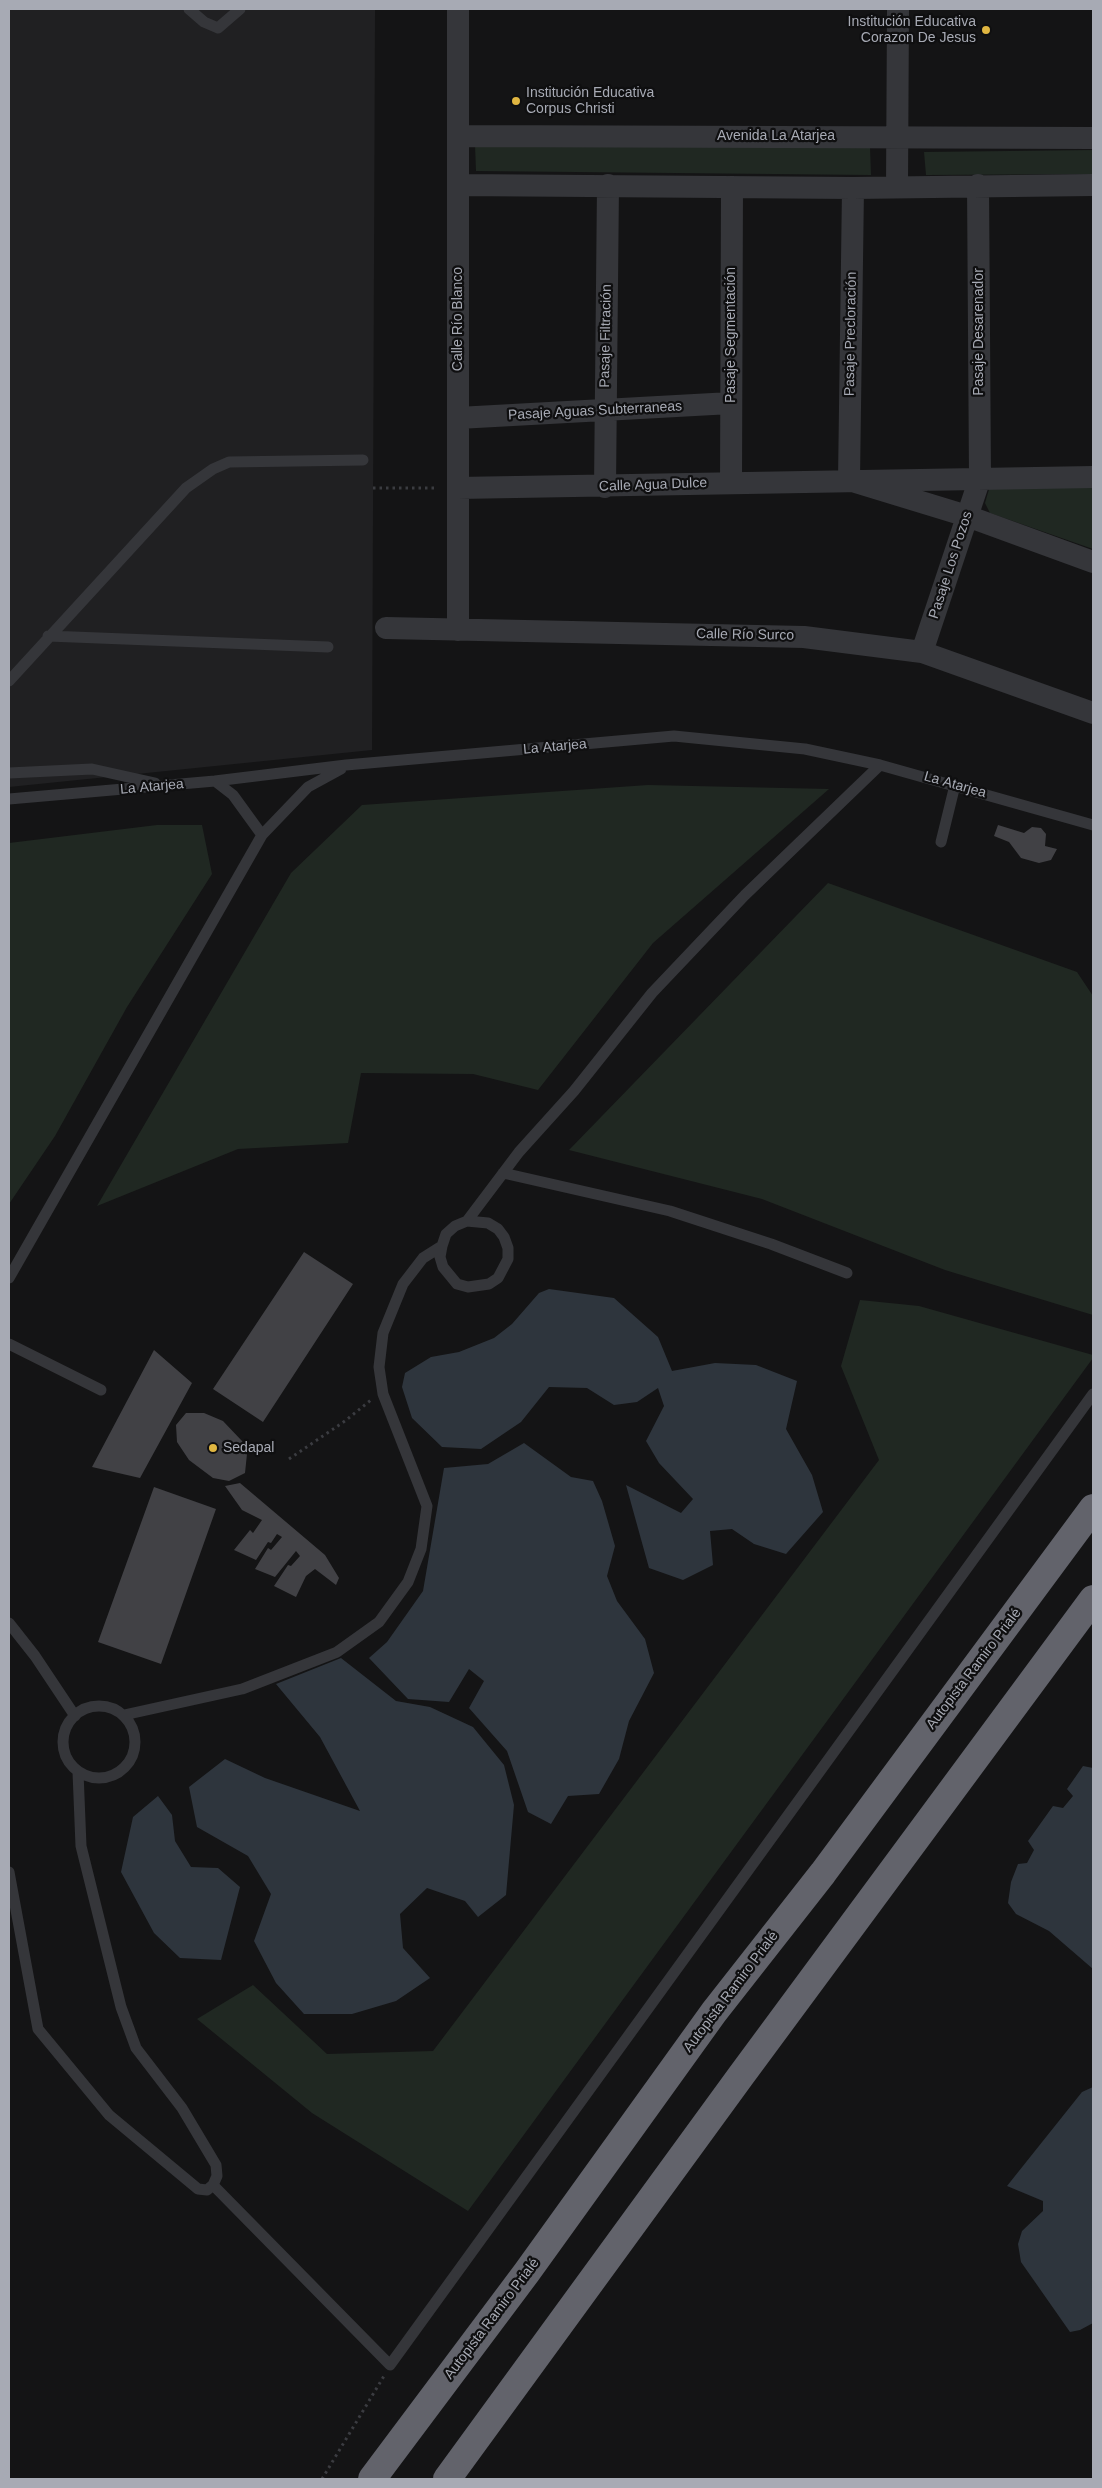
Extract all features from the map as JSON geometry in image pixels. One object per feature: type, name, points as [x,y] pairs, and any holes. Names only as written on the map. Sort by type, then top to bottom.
[{"type":"highway","name":"Autopista Ramiro Prialé","points":[[372,2479],[527,2272],[714,2012],[823,1873],[1093,1508]]},
{"type":"highway","points":[[447,2479],[740,2077],[1093,1599]]},
{"type":"street","name":"Calle Río Blanco","points":[[458,9],[458,630]]},
{"type":"street","points":[[897,186],[898,9]]},
{"type":"street","name":"Avenida La Atarjea","points":[[458,136],[1093,138]]},
{"type":"street","points":[[458,185],[853,188],[1093,185]]},
{"type":"street","name":"Pasaje Filtración","points":[[604,487],[608,185]]},
{"type":"street","name":"Pasaje Desarenador","points":[[978,185],[980,478]]},
{"type":"street","name":"Pasaje Segmentación","points":[[731,483],[732,186]]},
{"type":"street","name":"Pasaje Precloración","points":[[849,480],[853,188]]},
{"type":"street","name":"Pasaje Aguas Subterraneas","points":[[458,418],[731,403]]},
{"type":"street","name":"Calle Agua Dulce","points":[[458,488],[604,487],[849,480],[1093,477]]},
{"type":"street","name":"Pasaje Los Pozos","points":[[922,652],[980,478]]},
{"type":"street","name":"Calle Agua Dulce","points":[[849,480],[968,516],[1093,562]]},
{"type":"street","name":"Calle Río Surco","points":[[386,628],[804,637],[922,652],[1093,713]]},
{"type":"lane","points":[[189,9],[204,22],[218,28],[240,9]]},
{"type":"lane","points":[[9,681],[48,636],[186,488],[213,470],[229,462],[363,460]]},
{"type":"lane","points":[[48,636],[328,647]]},
{"type":"lane","name":"La Atarjea","points":[[9,799],[215,781],[346,766],[674,736],[806,749],[880,765],[1093,825]]},
{"type":"lane","points":[[467,1221],[488,1223],[498,1229],[508,1248],[508,1259],[498,1278],[478,1288],[457,1284],[443,1267],[440,1257],[446,1234],[456,1226],[467,1221],[503,1173],[574,1091],[652,993],[746,895],[880,765]]},
{"type":"lane","points":[[9,1278],[262,835],[308,786],[346,766]]},
{"type":"lane","points":[[9,773],[92,768],[167,785]]},
{"type":"lane","points":[[215,781],[233,795],[262,835]]},
{"type":"lane","points":[[941,842],[955,785]]},
{"type":"lane","points":[[503,1173],[670,1211],[771,1244],[847,1273]]},
{"type":"lane","points":[[124,1716],[242,1689],[290,1672],[337,1652],[379,1622],[408,1582],[421,1550],[427,1506],[383,1394],[379,1367],[383,1333],[403,1284],[423,1258],[442,1246]]},
{"type":"lane","points":[[9,1344],[101,1390]]},
{"type":"lane","points":[[214,2186],[390,2365],[1093,1394]]},
{"type":"lane","points":[[9,1623],[35,1656],[75,1716]]},
{"type":"lane","points":[[99,1706],[112,1708],[124,1716],[133,1728],[136,1744],[132,1759],[122,1771],[108,1778],[92,1778],[78,1772],[67,1760],[63,1745],[66,1729],[75,1716],[86,1708],[99,1706]]},
{"type":"lane","points":[[9,1872],[38,2029],[109,2115],[198,2189],[207,2190],[214,2186],[217,2176],[216,2165],[182,2108],[136,2048],[121,2007],[81,1846],[78,1772]]},
{"type":"path","points":[[373,488],[458,488]]},
{"type":"path","points":[[289,1459],[383,1394]]},
{"type":"path","points":[[322,2479],[390,2365]]},
{"type":"shaded area","points":[[9,9],[375,9],[372,750],[9,787]]},
{"type":"shaded area","points":[[475,145],[870,147],[871,175],[476,171]]},
{"type":"shaded area","points":[[1093,150],[1093,174],[926,175],[924,152]]},
{"type":"shaded area","points":[[1093,485],[1093,549],[990,513],[985,503],[990,486]]},
{"type":"shaded area","points":[[648,785],[829,789],[653,943],[538,1090],[473,1074],[361,1073],[348,1143],[238,1149],[97,1206],[291,873],[362,805]]},
{"type":"shaded area","points":[[157,825],[202,825],[212,874],[127,1007],[55,1136],[9,1204],[9,843]]},
{"type":"shaded area","points":[[828,883],[1077,972],[1093,996],[1093,1315],[945,1270],[762,1199],[569,1150]]},
{"type":"shaded area","points":[[549,1289],[614,1298],[658,1337],[672,1371],[715,1363],[756,1365],[797,1381],[786,1429],[812,1475],[823,1512],[786,1554],[754,1544],[732,1529],[710,1531],[713,1565],[683,1580],[649,1568],[626,1485],[681,1513],[693,1499],[659,1463],[646,1441],[664,1406],[658,1388],[637,1402],[614,1405],[587,1388],[549,1387],[521,1422],[481,1449],[442,1447],[412,1418],[402,1387],[405,1373],[431,1357],[459,1352],[494,1338],[512,1324],[539,1293]]},
{"type":"shaded area","points":[[860,1300],[919,1306],[1093,1355],[1093,1358],[468,2211],[312,2113],[197,2019],[253,1985],[327,2054],[433,2051],[879,1460],[841,1366]]},
{"type":"shaded area","points":[[524,1443],[571,1477],[593,1481],[602,1501],[615,1546],[607,1576],[617,1601],[645,1639],[654,1673],[629,1721],[619,1759],[599,1794],[568,1796],[551,1824],[528,1812],[507,1751],[469,1708],[484,1681],[469,1669],[449,1702],[408,1699],[369,1658],[387,1642],[423,1591],[444,1468],[488,1464]]},
{"type":"shaded area","points":[[341,1658],[396,1701],[430,1707],[473,1727],[504,1765],[514,1805],[506,1895],[478,1917],[465,1901],[427,1888],[400,1914],[403,1948],[430,1978],[396,2001],[352,2014],[304,2014],[276,1983],[254,1941],[271,1894],[248,1856],[197,1827],[189,1787],[225,1759],[265,1778],[360,1811],[320,1737],[276,1684]]},
{"type":"shaded area","points":[[1083,1766],[1093,1768],[1093,1969],[1049,1931],[1016,1914],[1008,1903],[1011,1882],[1018,1864],[1027,1863],[1034,1850],[1028,1841],[1053,1806],[1063,1808],[1073,1796],[1067,1789]]},
{"type":"shaded area","points":[[158,1796],[172,1815],[175,1841],[191,1867],[218,1868],[240,1887],[221,1960],[180,1958],[154,1933],[121,1872],[133,1817]]},
{"type":"shaded area","points":[[1093,2087],[1093,2323],[1080,2330],[1070,2332],[1021,2262],[1018,2244],[1022,2231],[1043,2211],[1043,2201],[1007,2186],[1082,2092]]},
{"type":"building","points":[[998,825],[1024,833],[1032,827],[1041,828],[1046,834],[1045,846],[1057,849],[1051,860],[1039,863],[1021,858],[1009,842],[994,836]]},
{"type":"building","points":[[304,1252],[353,1284],[263,1422],[213,1389]]},
{"type":"building","points":[[154,1350],[192,1383],[140,1478],[92,1467]]},
{"type":"building","name":"Sedapal","points":[[186,1413],[204,1413],[223,1421],[242,1441],[247,1454],[245,1473],[229,1481],[213,1478],[189,1460],[177,1442],[176,1425]]},
{"type":"building","points":[[240,1483],[325,1555],[339,1578],[336,1585],[315,1569],[306,1576],[296,1597],[274,1586],[288,1565],[291,1566],[300,1556],[296,1551],[275,1577],[255,1569],[268,1548],[271,1550],[282,1537],[277,1534],[271,1543],[268,1542],[256,1560],[234,1550],[250,1530],[253,1533],[262,1520],[242,1510],[225,1486]]},
{"type":"building","points":[[154,1487],[216,1509],[161,1664],[98,1642]]},
{"type":"place","name":"Institución Educativa Corazon De Jesus","points":[[986,30]]},
{"type":"place","name":"Institución Educativa Corpus Christi","points":[[516,101]]},
{"type":"place","name":"Sedapal","points":[[213,1448]]}]
